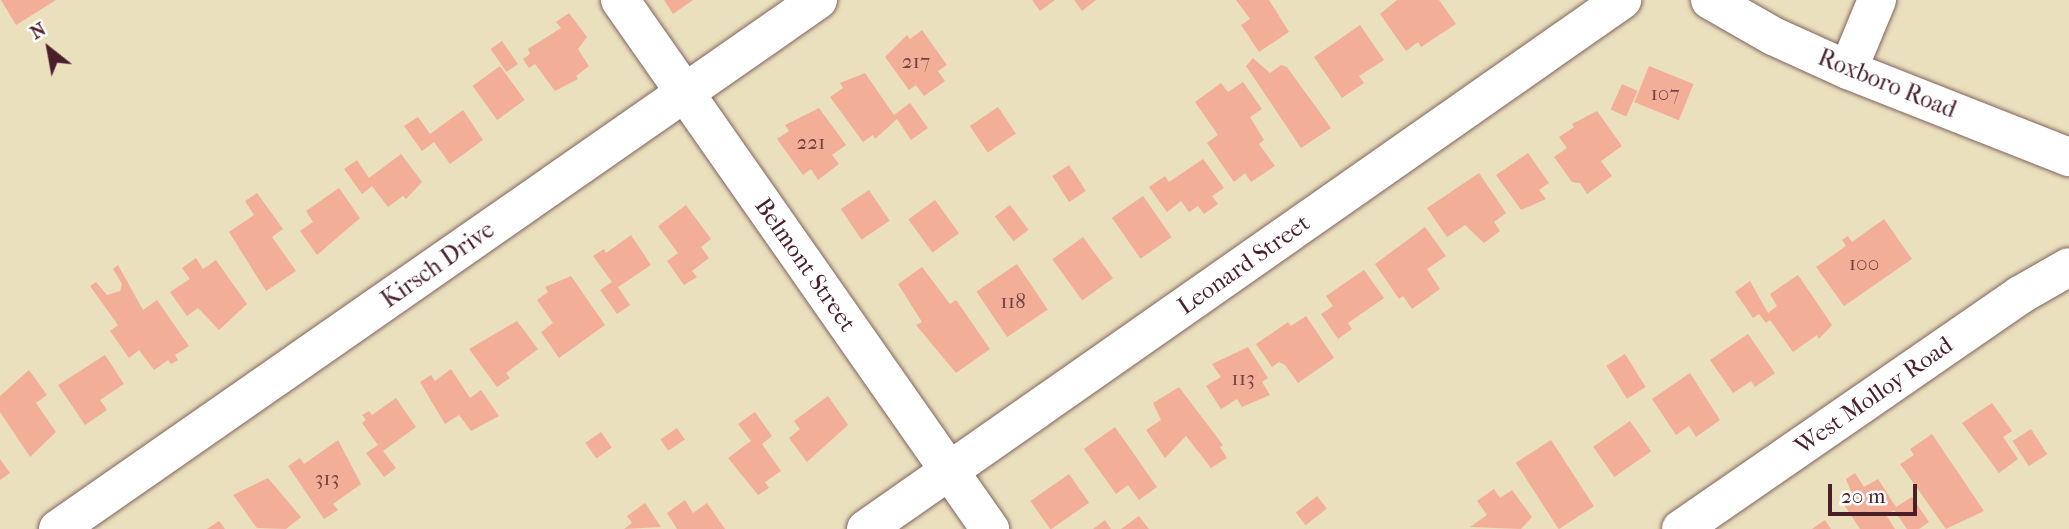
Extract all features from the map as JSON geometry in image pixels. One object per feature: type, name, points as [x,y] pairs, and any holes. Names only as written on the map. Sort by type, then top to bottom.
[{"type":"street","name":"Belmont Street","points":[[620,0],[990,529]]},
{"type":"street","name":"Kirsch Drive","points":[[58,529],[818,0]]},
{"type":"street","name":"Leonard Street","points":[[866,529],[1622,0]]},
{"type":"street","name":"Roxboro Road","points":[[1710,0],[1773,36],[1848,69],[2069,157]]},
{"type":"street","points":[[1848,69],[1877,0]]},
{"type":"street","name":"West Molloy Road","points":[[1681,529],[2020,295],[2069,267]]},
{"type":"building","points":[[1,0],[56,0],[16,25]]},
{"type":"building","points":[[664,0],[693,0],[673,14]]},
{"type":"building","points":[[1032,0],[1055,0],[1040,11]]},
{"type":"building","points":[[1074,0],[1096,0],[1082,11]]},
{"type":"building","points":[[1236,0],[1269,0],[1289,32],[1259,52],[1241,25],[1250,19]]},
{"type":"building","points":[[1397,0],[1439,0],[1456,24],[1421,47],[1418,42],[1406,51],[1380,14]]},
{"type":"building","points":[[569,13],[587,37],[578,49],[589,66],[576,76],[578,79],[555,91],[535,64],[529,68],[523,59],[530,54],[528,49],[561,28],[556,22]]},
{"type":"building","points":[[1360,25],[1384,60],[1359,76],[1364,83],[1342,98],[1314,57]]},
{"type":"building","points":[[922,30],[947,65],[938,71],[945,81],[924,96],[916,85],[909,90],[885,57],[907,35],[910,39]]},
{"type":"building","points":[[502,41],[518,64],[507,72],[491,49]]},
{"type":"building","points":[[1253,58],[1270,73],[1281,65],[1287,67],[1331,128],[1301,148],[1246,66]]},
{"type":"building","points":[[500,66],[525,100],[497,120],[472,86]]},
{"type":"building","points":[[1649,66],[1694,84],[1679,120],[1634,102]]},
{"type":"building","points":[[865,73],[894,115],[910,103],[928,128],[911,140],[897,119],[875,139],[873,135],[863,142],[830,97],[843,88],[840,83]]},
{"type":"building","points":[[1243,82],[1262,109],[1250,117],[1264,140],[1259,144],[1275,166],[1251,182],[1245,173],[1234,182],[1207,143],[1218,135],[1195,102],[1221,83],[1228,92]]},
{"type":"building","points":[[1622,84],[1638,91],[1626,116],[1611,110]]},
{"type":"building","points":[[998,107],[1016,134],[988,153],[970,126]]},
{"type":"building","points":[[819,108],[846,145],[832,155],[839,164],[818,180],[811,169],[803,175],[777,139],[789,131],[785,125]]},
{"type":"building","points":[[463,110],[483,140],[450,164],[434,142],[422,151],[404,126],[418,117],[430,134]]},
{"type":"building","points":[[1597,111],[1622,146],[1601,161],[1612,176],[1587,194],[1580,183],[1572,182],[1554,157],[1567,148],[1559,137],[1574,127],[1572,124]]},
{"type":"building","points":[[1528,153],[1549,183],[1539,190],[1546,199],[1521,210],[1496,175]]},
{"type":"building","points":[[401,154],[422,182],[406,199],[403,196],[388,207],[372,186],[362,194],[344,169],[357,160],[369,178]]},
{"type":"building","points":[[1203,159],[1224,188],[1212,196],[1218,204],[1204,214],[1198,206],[1189,212],[1181,201],[1167,212],[1149,187],[1165,176],[1169,182]]},
{"type":"building","points":[[1069,165],[1086,191],[1069,202],[1052,176]]},
{"type":"building","points":[[1479,173],[1506,213],[1494,222],[1500,231],[1484,243],[1465,225],[1447,237],[1427,208]]},
{"type":"building","points":[[339,188],[360,218],[317,255],[300,231],[313,222],[306,211]]},
{"type":"building","points":[[869,190],[890,221],[862,240],[841,209]]},
{"type":"building","points":[[257,193],[283,229],[272,237],[296,271],[266,291],[229,232],[254,215],[245,201]]},
{"type":"building","points":[[1143,196],[1172,237],[1141,259],[1112,218]]},
{"type":"building","points":[[935,200],[959,233],[932,253],[908,219]]},
{"type":"building","points":[[686,205],[711,239],[701,247],[709,258],[692,271],[697,277],[684,285],[667,261],[678,253],[658,226]]},
{"type":"building","points":[[1010,205],[1029,230],[1013,241],[995,216]]},
{"type":"building","points":[[1884,219],[1912,259],[1844,306],[1816,267],[1846,246],[1842,240],[1848,236],[1852,242]]},
{"type":"building","points":[[1425,227],[1446,256],[1427,269],[1440,289],[1412,309],[1403,296],[1399,299],[1375,264]]},
{"type":"building","points":[[631,235],[651,265],[618,287],[630,305],[617,314],[600,290],[612,282],[593,256],[604,249],[606,253]]},
{"type":"building","points":[[1083,237],[1113,278],[1082,301],[1052,259]]},
{"type":"building","points":[[196,258],[203,269],[216,260],[247,304],[219,330],[198,308],[187,316],[170,292],[190,279],[182,268]]},
{"type":"building","points":[[1017,264],[1048,310],[1007,337],[976,291]]},
{"type":"building","points":[[118,265],[143,310],[157,300],[189,346],[175,355],[178,360],[171,364],[168,360],[154,370],[139,350],[129,358],[110,331],[118,325],[90,286],[96,282],[107,295],[120,291],[122,284],[113,269]]},
{"type":"building","points":[[922,267],[950,304],[956,300],[990,349],[956,373],[916,325],[922,322],[898,284]]},
{"type":"building","points":[[1364,270],[1384,298],[1348,323],[1352,329],[1338,339],[1321,314],[1333,306],[1326,296]]},
{"type":"building","points":[[1798,275],[1832,325],[1819,339],[1817,335],[1793,352],[1770,320],[1766,323],[1759,314],[1753,318],[1735,292],[1750,281],[1768,313],[1777,306],[1770,294]]},
{"type":"building","points":[[571,276],[605,325],[559,358],[541,332],[553,323],[537,300],[548,292],[545,287]]},
{"type":"building","points":[[1306,316],[1334,358],[1298,383],[1285,365],[1279,362],[1272,367],[1256,344],[1288,322],[1291,326]]},
{"type":"building","points":[[517,321],[538,349],[506,373],[510,378],[497,387],[469,349]]},
{"type":"building","points":[[1748,334],[1775,373],[1755,387],[1751,381],[1733,393],[1710,360]]},
{"type":"building","points":[[1248,347],[1268,378],[1262,382],[1270,395],[1242,407],[1237,399],[1221,409],[1206,386],[1221,377],[1212,364]]},
{"type":"building","points":[[1625,354],[1646,387],[1627,399],[1606,366]]},
{"type":"building","points":[[105,355],[124,384],[100,400],[107,410],[85,425],[58,385]]},
{"type":"building","points":[[451,369],[470,398],[481,390],[499,416],[471,431],[459,415],[445,424],[420,382],[431,375],[435,381]]},
{"type":"building","points":[[29,370],[47,395],[36,403],[56,432],[30,457],[0,412],[0,396]]},
{"type":"building","points":[[1690,373],[1720,420],[1696,437],[1689,426],[1676,435],[1652,399]]},
{"type":"building","points":[[1179,387],[1223,445],[1220,447],[1227,458],[1211,468],[1186,436],[1165,458],[1146,430],[1161,420],[1153,403]]},
{"type":"building","points":[[828,396],[848,425],[807,462],[789,438],[800,429],[794,421]]},
{"type":"building","points":[[396,398],[416,427],[383,451],[396,468],[384,477],[366,453],[378,445],[362,423],[366,420],[362,415],[369,411],[372,415]]},
{"type":"building","points":[[1992,403],[2012,431],[2003,437],[2018,459],[1999,473],[1962,423]]},
{"type":"building","points":[[755,412],[772,436],[762,444],[781,471],[765,482],[769,488],[758,495],[728,458],[751,441],[738,424]]},
{"type":"building","points":[[1630,421],[1651,451],[1614,477],[1593,447]]},
{"type":"building","points":[[1115,427],[1157,487],[1139,500],[1128,485],[1116,494],[1084,449]]},
{"type":"building","points":[[677,428],[685,440],[668,451],[660,439]]},
{"type":"building","points":[[2031,429],[2047,454],[2029,466],[2013,441]]},
{"type":"building","points":[[601,432],[612,448],[596,458],[585,443]]},
{"type":"building","points":[[1932,434],[1984,511],[1946,529],[1900,464],[1914,455],[1910,449]]},
{"type":"building","points":[[338,440],[361,484],[333,504],[338,510],[324,519],[288,466],[300,458],[304,464]]},
{"type":"building","points":[[1551,440],[1594,506],[1559,529],[1516,463]]},
{"type":"building","points":[[0,459],[10,473],[0,480]]},
{"type":"building","points":[[1855,473],[1864,487],[1878,479],[1896,507],[1912,497],[1929,522],[1919,529],[1907,529],[1894,510],[1886,515],[1895,529],[1860,529],[1843,503],[1853,496],[1846,479]]},
{"type":"building","points":[[1069,474],[1089,503],[1050,529],[1030,501]]},
{"type":"building","points":[[268,478],[301,517],[286,529],[257,528],[233,495]]},
{"type":"building","points":[[1494,489],[1500,498],[1512,490],[1532,517],[1521,529],[1470,527],[1487,515],[1477,501]]},
{"type":"building","points":[[1317,496],[1327,509],[1306,525],[1296,513]]},
{"type":"building","points":[[685,500],[693,513],[707,503],[725,529],[677,529],[667,513]]},
{"type":"building","points":[[645,503],[661,527],[624,529],[632,523],[627,516]]},
{"type":"building","points":[[1139,516],[1149,529],[1121,529]]},
{"type":"building","points":[[1105,520],[1111,529],[1093,529]]},
{"type":"building","points":[[1825,520],[1831,529],[1812,529]]},
{"type":"building","points":[[219,521],[225,529],[207,529]]}]
